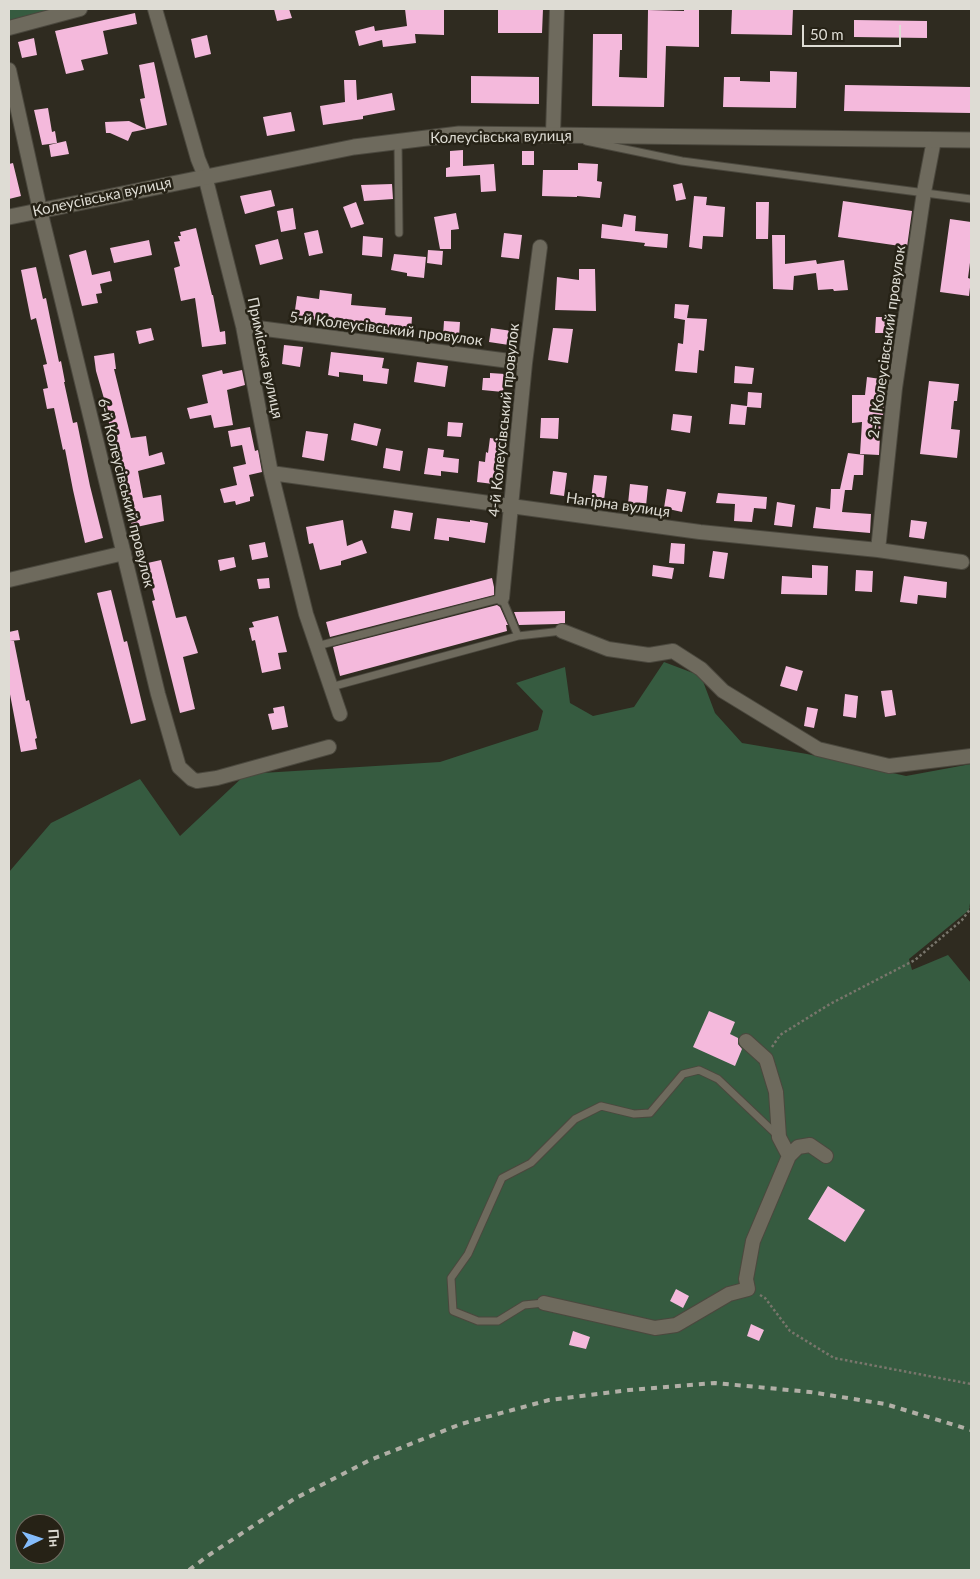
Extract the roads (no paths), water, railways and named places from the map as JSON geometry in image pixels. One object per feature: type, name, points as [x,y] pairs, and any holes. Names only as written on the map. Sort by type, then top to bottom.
[{"type":"street","points":[[9,28],[80,9]]},
{"type":"street","name":"Приміська вулиця","points":[[156,9],[204,176],[243,326],[271,473],[306,614],[340,714]]},
{"type":"street","points":[[553,134],[557,9]]},
{"type":"street","name":"6-й Колеусівський провулок","points":[[9,70],[40,210],[158,694],[179,767],[197,781],[217,778],[329,747]]},
{"type":"street","name":"Колеусівська вулиця","points":[[9,217],[354,147],[459,134],[971,140]]},
{"type":"street","name":"2-й Колеусівський провулок","points":[[878,550],[895,388],[924,192],[934,140]]},
{"type":"street","name":"4-й Колеусівський провулок","points":[[502,598],[525,363],[540,247]]},
{"type":"street","name":"5-й Колеусівський провулок","points":[[243,326],[525,363]]},
{"type":"street","name":"Нагірна вулиця","points":[[271,473],[700,532],[878,550],[962,562]]},
{"type":"street","points":[[9,580],[124,553]]},
{"type":"street","points":[[562,631],[608,649],[649,655],[673,651],[701,669],[724,691],[818,749],[889,766],[971,756]]},
{"type":"street","points":[[746,1042],[766,1059],[776,1092],[779,1137],[789,1156]]},
{"type":"street","points":[[544,1304],[655,1328],[676,1325],[729,1294],[748,1289],[746,1279],[753,1241],[789,1156],[798,1147],[810,1145],[826,1156]]},
{"type":"lane","points":[[553,134],[682,161],[971,199]]},
{"type":"lane","points":[[398,142],[399,233]]},
{"type":"lane","points":[[317,646],[502,598],[518,636]]},
{"type":"lane","points":[[331,688],[518,636],[562,631]]},
{"type":"lane","points":[[544,1304],[524,1305],[498,1321],[478,1321],[453,1311],[451,1278],[468,1254],[502,1178],[532,1163],[575,1119],[601,1106],[634,1114],[650,1113],[669,1093],[683,1074],[699,1070],[718,1079],[779,1137]]},
{"type":"railway","points":[[189,1570],[294,1499],[370,1460],[461,1424],[549,1400],[629,1390],[715,1383],[810,1392],[885,1404],[971,1430]]}]
